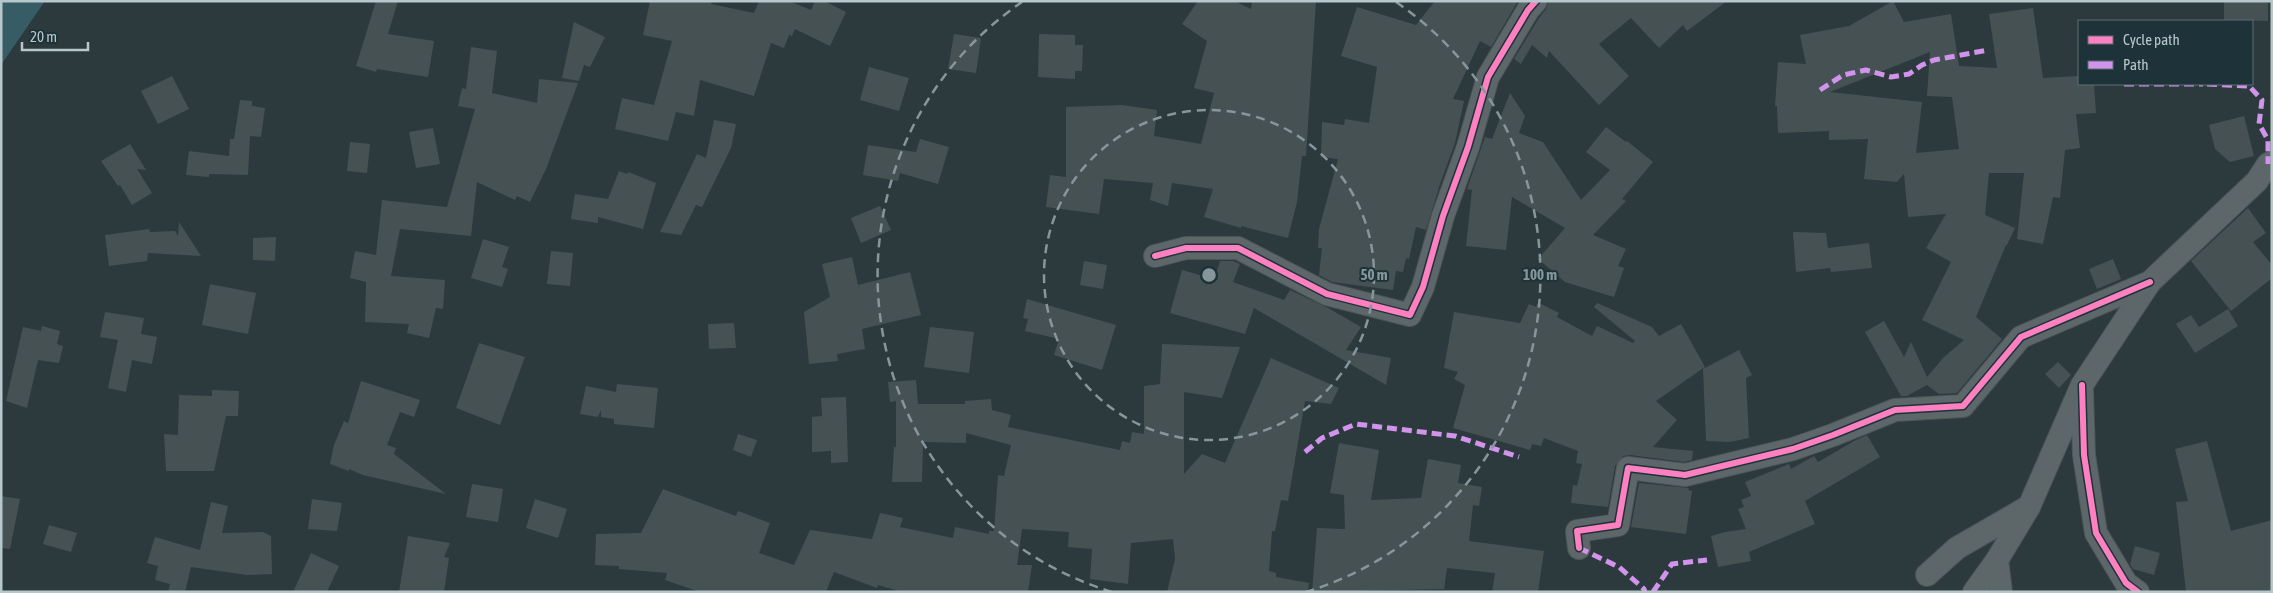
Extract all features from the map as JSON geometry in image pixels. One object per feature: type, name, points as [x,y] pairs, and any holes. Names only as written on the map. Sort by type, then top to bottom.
[{"type":"street","points":[[1155,256],[1186,248],[1238,248],[1327,294],[1410,315],[1424,287],[1443,216],[1468,146],[1488,77],[1528,10],[1536,1]]},
{"type":"street","points":[[1974,592],[1997,560],[2029,507],[2082,385],[2150,282],[2256,181],[2268,164],[2272,162]]},
{"type":"street","points":[[1579,548],[1577,531],[1618,525],[1628,468],[1685,475],[1793,449],[1895,410],[1964,406],[2021,337],[2150,282]]},
{"type":"street","points":[[2082,385],[2084,454],[2096,533],[2126,583],[2138,592]]},
{"type":"street","points":[[1927,575],[1958,548],[2029,507]]},
{"type":"street","points":[[1997,560],[2001,592]]},
{"type":"water","points":[[1,1],[45,1],[1,65]]},
{"type":"building","points":[[376,1],[398,1],[388,34],[434,41],[428,77],[377,69],[376,72],[356,66]]},
{"type":"building","points":[[650,1],[712,1],[711,4],[754,13],[759,1],[789,1],[811,10],[815,1],[824,1],[846,12],[830,46],[795,29],[792,36],[789,35],[784,48],[771,43],[754,96],[700,80],[694,116],[676,112],[668,141],[615,129],[622,98],[654,105],[672,41],[643,35]]},
{"type":"building","points":[[1198,1],[1234,1],[1251,9],[1252,1],[1316,1],[1306,156],[1302,156],[1297,202],[1288,238],[1241,226],[1241,228],[1204,217],[1213,189],[1172,183],[1168,206],[1150,200],[1153,183],[1104,179],[1099,214],[1046,207],[1050,175],[1066,177],[1066,107],[1122,105],[1157,110],[1154,136],[1201,144],[1214,93],[1194,88],[1207,41],[1182,24]]},
{"type":"building","points":[[1435,1],[1518,1],[1491,47],[1480,41],[1453,99],[1464,101],[1455,143],[1426,230],[1416,227],[1409,259],[1406,258],[1403,272],[1396,271],[1393,290],[1332,282],[1319,275],[1322,248],[1318,248],[1319,229],[1338,159],[1321,157],[1322,122],[1344,125],[1345,119],[1369,123],[1377,67],[1341,56],[1357,7],[1416,25]]},
{"type":"building","points":[[1549,1],[1727,1],[1687,31],[1683,25],[1659,48],[1631,18],[1599,44],[1629,76],[1599,105],[1549,51],[1547,58],[1532,45],[1521,64],[1514,59],[1546,9]]},
{"type":"building","points":[[1893,1],[1904,22],[1951,14],[1959,66],[1997,68],[1989,14],[2033,8],[2043,78],[2078,76],[2078,85],[2094,85],[2096,113],[2076,114],[2080,148],[2065,150],[2060,198],[2053,197],[2043,244],[2017,239],[2024,173],[1989,173],[1985,215],[2015,228],[1976,317],[2002,339],[1957,393],[1939,394],[1927,385],[1907,396],[1901,396],[1865,332],[1884,321],[1904,357],[1911,342],[1927,377],[1944,357],[1964,340],[1922,320],[1951,262],[1926,248],[1946,214],[1908,217],[1904,174],[1897,182],[1864,179],[1868,139],[1829,140],[1829,131],[1778,133],[1777,106],[1775,106],[1778,62],[1806,64],[1800,35],[1849,26]],"holes":[[[1930,52],[1927,96],[1952,97],[1959,149],[1916,153],[1922,102],[1830,92]]]},
{"type":"building","points":[[2224,1],[2268,1],[2268,21],[2224,20]]},
{"type":"building","points":[[574,22],[605,37],[590,67],[584,65],[579,81],[562,78]]},
{"type":"building","points":[[954,34],[981,38],[976,73],[948,69]]},
{"type":"building","points":[[1039,34],[1075,35],[1075,45],[1083,45],[1082,71],[1075,71],[1075,79],[1038,77]]},
{"type":"building","points":[[471,47],[497,51],[492,93],[537,103],[539,79],[578,83],[546,169],[530,202],[517,196],[515,200],[477,182],[471,236],[400,229],[391,276],[445,280],[443,309],[436,308],[429,338],[407,333],[409,324],[365,322],[366,282],[350,278],[355,251],[376,255],[382,200],[447,207],[475,109],[458,106],[462,88],[466,89]]},
{"type":"building","points":[[869,67],[909,78],[899,111],[860,100]]},
{"type":"building","points":[[172,76],[189,109],[158,124],[141,91]]},
{"type":"building","points":[[1510,93],[1525,116],[1519,133],[1543,142],[1581,200],[1610,170],[1586,152],[1606,127],[1653,162],[1622,199],[1626,201],[1593,235],[1626,249],[1618,266],[1624,268],[1614,297],[1565,282],[1538,259],[1565,228],[1512,197],[1506,250],[1466,246],[1472,190],[1467,189],[1485,137],[1492,139]]},
{"type":"building","points":[[240,100],[252,101],[252,106],[265,108],[261,137],[250,136],[248,175],[209,174],[209,177],[186,175],[189,151],[229,156],[230,139],[234,139]]},
{"type":"building","points":[[2244,116],[2254,156],[2230,162],[2215,149],[2209,125]]},
{"type":"building","points":[[714,120],[736,124],[731,148],[702,207],[696,205],[681,235],[660,232],[697,154],[706,158]]},
{"type":"building","points":[[433,128],[440,164],[416,168],[409,132]]},
{"type":"building","points":[[920,139],[949,147],[938,184],[900,173],[898,181],[863,175],[868,145],[916,152]]},
{"type":"building","points":[[350,142],[370,144],[367,173],[347,171]]},
{"type":"building","points":[[130,144],[146,170],[137,169],[152,193],[132,205],[120,185],[118,186],[101,161]]},
{"type":"building","points":[[619,171],[627,174],[628,172],[656,183],[643,229],[598,217],[598,223],[571,219],[575,194],[608,199]]},
{"type":"building","points":[[880,206],[891,230],[861,243],[851,218]]},
{"type":"building","points":[[2248,208],[2266,233],[2253,242],[2272,265],[2272,278],[2231,311],[2191,261]]},
{"type":"building","points":[[179,222],[201,256],[148,253],[147,261],[109,266],[105,235],[149,229],[150,232],[175,231],[178,236]]},
{"type":"building","points":[[1793,232],[1826,233],[1828,248],[1869,243],[1872,268],[1831,272],[1830,268],[1796,272]]},
{"type":"building","points":[[276,237],[275,261],[253,260],[253,238]]},
{"type":"building","points":[[483,239],[509,247],[502,267],[508,269],[502,287],[471,278]]},
{"type":"building","points":[[551,251],[573,253],[570,286],[547,284]]},
{"type":"building","points":[[852,257],[858,285],[910,272],[921,315],[862,329],[865,349],[837,354],[838,361],[809,364],[804,312],[830,297],[822,264]]},
{"type":"building","points":[[2113,259],[2121,279],[2097,289],[2089,269]]},
{"type":"building","points":[[1084,261],[1107,265],[1103,289],[1080,285]]},
{"type":"building","points":[[1220,261],[1233,261],[1240,264],[1233,282],[1284,300],[1290,290],[1328,308],[1361,327],[1346,350],[1391,358],[1386,385],[1254,308],[1245,334],[1170,313],[1182,270],[1214,279]]},
{"type":"building","points":[[210,284],[256,293],[248,334],[202,325]]},
{"type":"building","points":[[1027,299],[1116,325],[1102,370],[1054,355],[1059,339],[1025,331],[1028,319],[1023,318]]},
{"type":"building","points":[[1597,303],[1652,327],[1659,336],[1681,324],[1705,367],[1656,401],[1677,420],[1653,447],[1693,451],[1692,460],[1684,462],[1630,455],[1623,456],[1615,466],[1608,507],[1571,503],[1573,485],[1577,486],[1582,464],[1576,463],[1578,451],[1544,438],[1541,446],[1532,444],[1530,450],[1453,428],[1465,385],[1454,379],[1458,372],[1444,368],[1454,312],[1520,323],[1529,304],[1536,307],[1537,304],[1541,304],[1559,313],[1557,317],[1592,336],[1597,326],[1633,343],[1635,341],[1594,307]]},
{"type":"building","points":[[2228,309],[2238,326],[2195,353],[2176,324],[2191,315],[2199,327]]},
{"type":"building","points":[[105,312],[144,318],[141,334],[157,337],[152,364],[132,360],[126,392],[108,388],[118,340],[100,337]]},
{"type":"building","points":[[734,323],[736,348],[709,349],[708,324]]},
{"type":"building","points":[[42,326],[60,331],[57,344],[63,346],[59,363],[38,360],[27,408],[6,401],[23,327],[41,331]]},
{"type":"building","points":[[930,327],[974,332],[969,373],[924,367]]},
{"type":"building","points":[[479,343],[525,357],[500,425],[456,408]]},
{"type":"building","points":[[1162,344],[1240,347],[1222,398],[1184,392],[1184,474],[1202,454],[1225,463],[1271,358],[1339,388],[1331,404],[1305,401],[1288,501],[1281,500],[1275,531],[1272,531],[1269,571],[1276,573],[1276,577],[1309,583],[1308,592],[1167,592],[1175,559],[1173,539],[1131,543],[1128,584],[1090,579],[1092,549],[1068,547],[1069,532],[1022,529],[1017,565],[1032,565],[1028,592],[902,592],[878,585],[877,588],[834,572],[826,592],[700,592],[665,580],[667,573],[619,569],[619,566],[595,565],[596,534],[641,533],[663,489],[736,516],[738,511],[770,523],[759,553],[794,565],[810,530],[872,539],[880,513],[903,518],[900,527],[953,538],[955,527],[989,534],[989,531],[994,531],[998,475],[1004,476],[1011,445],[966,433],[966,443],[923,442],[922,482],[892,482],[894,447],[896,447],[896,401],[890,402],[888,382],[916,380],[918,404],[965,404],[965,401],[991,399],[992,410],[1011,415],[1008,427],[1120,450],[1122,441],[1130,443],[1132,432],[1144,434],[1144,386],[1160,384]]},
{"type":"building","points":[[1739,350],[1752,375],[1746,378],[1749,438],[1730,442],[1706,441],[1703,369]]},
{"type":"building","points":[[2058,362],[2071,375],[2059,388],[2045,374]]},
{"type":"building","points":[[361,381],[420,400],[414,417],[400,412],[387,445],[396,448],[394,454],[446,494],[363,475],[330,464],[334,445],[344,421],[348,423]]},
{"type":"building","points":[[617,384],[658,388],[654,428],[614,424],[614,419],[601,417],[601,410],[598,417],[580,414],[586,386],[616,392]]},
{"type":"building","points":[[212,390],[239,391],[238,416],[226,416],[214,471],[166,471],[164,434],[178,435],[179,395],[212,396]]},
{"type":"building","points":[[846,397],[848,462],[831,463],[831,451],[812,452],[812,417],[822,416],[821,398]]},
{"type":"building","points":[[738,434],[757,440],[751,457],[733,450]]},
{"type":"building","points":[[1867,435],[1880,457],[1805,501],[1815,524],[1749,552],[1751,561],[1718,567],[1711,536],[1746,529],[1738,509],[1744,507],[1741,500],[1751,496],[1745,482],[1789,464],[1791,469],[1814,456],[1818,462]]},
{"type":"building","points":[[2207,441],[2231,531],[2272,520],[2272,592],[2186,592],[2176,502],[2188,501],[2175,449]]},
{"type":"building","points":[[1339,443],[1379,450],[1371,500],[1421,498],[1428,459],[1461,465],[1458,483],[1482,487],[1479,506],[1473,505],[1469,541],[1544,551],[1538,592],[1492,592],[1495,573],[1447,568],[1444,589],[1312,592],[1317,528],[1345,529],[1344,495],[1330,493]]},
{"type":"building","points":[[1639,483],[1689,488],[1688,490],[1692,491],[1686,534],[1631,527]]},
{"type":"building","points":[[472,484],[503,489],[498,522],[466,517]]},
{"type":"building","points":[[1,496],[20,499],[10,549],[1,548]]},
{"type":"building","points":[[312,499],[342,503],[337,531],[308,529]]},
{"type":"building","points":[[535,499],[567,509],[558,538],[526,528]]},
{"type":"building","points":[[211,502],[228,506],[222,533],[263,532],[271,536],[272,574],[247,575],[191,567],[185,592],[168,592],[170,584],[155,580],[158,566],[147,563],[155,537],[200,550]]},
{"type":"building","points":[[49,525],[77,533],[71,552],[43,544]]},
{"type":"building","points":[[408,536],[450,543],[444,557],[449,558],[444,592],[399,592]]},
{"type":"building","points":[[2135,546],[2160,553],[2154,575],[2133,569],[2130,564]]},
{"type":"building","points":[[311,553],[339,566],[327,592],[293,592]]},
{"type":"marked path","points":[[1820,90],[1843,75],[1866,70],[1891,77],[1909,74],[1922,65],[1934,60],[1988,50]]},
{"type":"marked path","points":[[2228,85],[2249,86],[2262,100],[2259,124],[2268,140],[2268,164]]},
{"type":"marked path","points":[[1305,452],[1322,438],[1356,424],[1455,436],[1519,457]]},
{"type":"marked path","points":[[1579,548],[1619,567],[1645,592]]},
{"type":"marked path","points":[[1653,592],[1672,564],[1707,560]]},
{"type":"cycle path","points":[[1155,256],[1186,248],[1238,248],[1327,294],[1410,315],[1423,287],[1443,216],[1468,147],[1488,77],[1528,10],[1536,1]]},
{"type":"cycle path","points":[[1579,548],[1577,531],[1618,525],[1628,468],[1685,475],[1793,449],[1895,410],[1963,406],[2021,337],[2150,282]]},
{"type":"cycle path","points":[[2082,385],[2084,455],[2096,533],[2126,583],[2138,592]]}]
